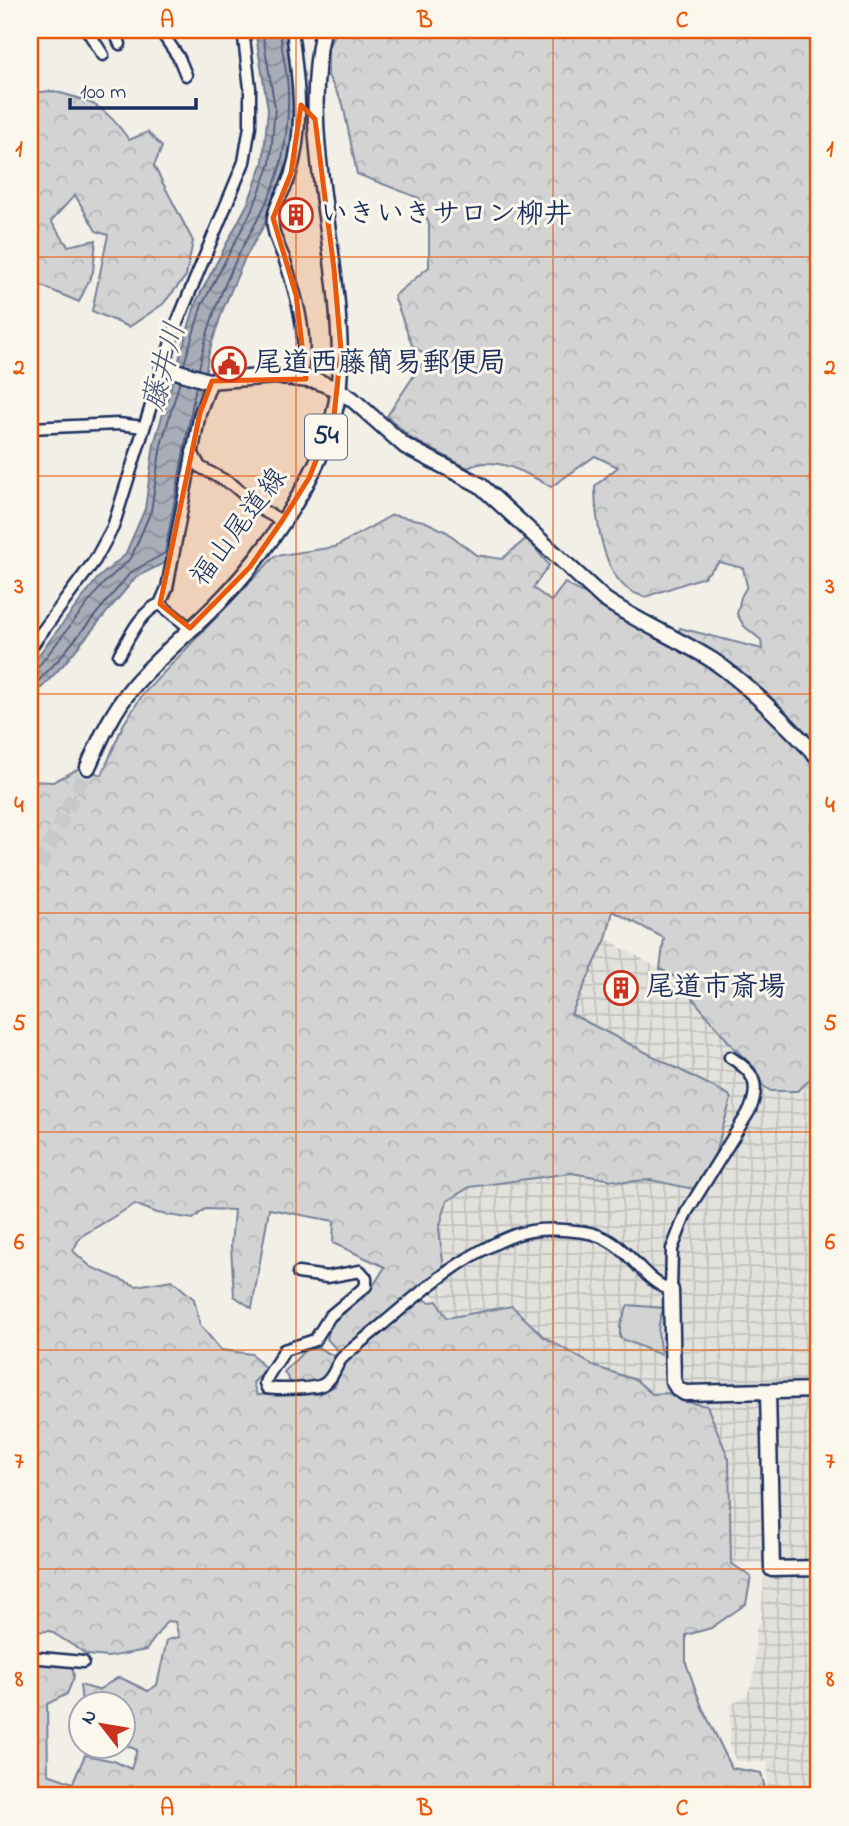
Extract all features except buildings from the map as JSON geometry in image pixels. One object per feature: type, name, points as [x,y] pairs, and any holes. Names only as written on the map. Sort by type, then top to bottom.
[{"type":"street","points":[[87,30],[103,55]]},
{"type":"street","points":[[114,30],[120,44]]},
{"type":"street","points":[[160,30],[179,58],[186,75]]},
{"type":"street","points":[[30,648],[95,560],[113,527],[177,323],[244,162],[250,126],[250,88],[243,30]]},
{"type":"street","points":[[292,30],[301,105],[291,173],[272,218],[277,243],[296,295],[304,332],[302,378]]},
{"type":"street","name":"福山尾道線","points":[[88,767],[104,730],[134,686],[215,606],[250,567],[309,478],[334,416],[341,350],[315,119],[316,59],[323,30]]},
{"type":"street","points":[[301,105],[315,119]]},
{"type":"street","points":[[163,367],[208,381],[275,376],[317,381],[338,390],[405,446],[480,485],[604,599],[712,661],[736,679],[819,758]]},
{"type":"street","points":[[119,655],[144,616],[160,604],[167,588],[208,381]]},
{"type":"street","points":[[30,428],[118,424],[144,427]]},
{"type":"street","points":[[192,451],[200,467],[233,485],[262,510],[282,521]]},
{"type":"street","points":[[160,604],[190,628]]},
{"type":"street","points":[[730,1057],[747,1067],[753,1079],[755,1097],[750,1110],[686,1213],[672,1249],[673,1381],[678,1389],[685,1393],[819,1390]]},
{"type":"street","points":[[298,1273],[327,1277],[360,1271],[366,1278],[366,1286],[330,1316],[315,1340],[284,1350],[279,1362],[266,1378],[267,1388],[274,1390],[319,1387],[327,1382],[341,1360],[422,1291],[477,1254],[517,1234],[558,1229],[596,1235],[622,1249],[655,1281],[671,1290]]},
{"type":"street","points":[[768,1392],[772,1569],[819,1568]]},
{"type":"street","points":[[30,1657],[83,1662]]},
{"type":"highlighted area","points":[[301,105],[315,119],[334,269],[341,350],[334,416],[309,478],[282,521],[250,567],[190,628],[160,604],[200,413],[212,381],[306,379],[296,295],[273,218],[291,173]]},
{"type":"shaded area","points":[[606,939],[675,977],[733,1047],[755,1069],[763,1086],[771,1091],[797,1091],[819,1072],[819,1796],[767,1796],[768,1762],[736,1761],[730,1744],[731,1704],[747,1695],[754,1676],[756,1627],[761,1622],[765,1562],[731,1563],[729,1459],[707,1406],[683,1401],[675,1393],[652,1394],[636,1380],[596,1367],[544,1337],[512,1306],[447,1318],[426,1283],[444,1270],[439,1229],[447,1201],[470,1187],[571,1173],[625,1182],[651,1180],[693,1189],[715,1154],[731,1100],[729,1095],[571,1014]]},
{"type":"green space","points":[[336,30],[819,30],[819,750],[677,636],[680,628],[762,649],[761,640],[744,626],[737,614],[747,586],[743,568],[719,562],[704,577],[645,597],[620,582],[606,557],[602,542],[595,486],[618,467],[595,456],[551,487],[521,471],[499,464],[478,464],[468,468],[412,439],[387,416],[427,356],[412,345],[394,296],[429,267],[429,224],[419,198],[357,174],[343,104],[328,76],[328,48]]},
{"type":"green space","points":[[51,91],[87,101],[104,111],[129,140],[148,132],[162,147],[154,166],[193,241],[186,276],[163,304],[129,327],[92,311],[108,235],[96,231],[75,195],[51,221],[68,246],[96,240],[93,272],[79,302],[30,281],[30,93]]},
{"type":"green space","points":[[392,515],[424,521],[447,532],[476,555],[502,559],[527,538],[549,565],[533,588],[551,601],[565,583],[716,669],[791,739],[819,771],[819,1072],[797,1091],[771,1091],[763,1086],[755,1068],[733,1047],[675,977],[660,969],[664,938],[613,911],[606,939],[571,1014],[729,1095],[731,1099],[715,1154],[693,1189],[651,1180],[625,1182],[571,1173],[470,1187],[447,1201],[439,1229],[444,1270],[351,1348],[337,1350],[327,1339],[330,1325],[373,1286],[385,1267],[333,1243],[334,1221],[269,1209],[252,1308],[234,1296],[231,1246],[234,1210],[205,1209],[193,1219],[157,1213],[135,1204],[80,1237],[73,1251],[91,1267],[136,1286],[172,1280],[194,1299],[200,1325],[221,1350],[252,1354],[266,1369],[253,1383],[257,1395],[319,1394],[335,1386],[343,1362],[421,1297],[429,1302],[437,1301],[447,1318],[512,1306],[544,1337],[596,1367],[636,1380],[652,1394],[675,1393],[683,1401],[707,1406],[729,1459],[731,1563],[751,1577],[746,1604],[711,1628],[686,1635],[686,1663],[702,1707],[732,1768],[761,1773],[767,1796],[30,1796],[30,1660],[72,1665],[74,1677],[69,1689],[66,1689],[66,1694],[47,1704],[48,1774],[73,1783],[83,1759],[114,1761],[131,1769],[137,1750],[136,1689],[100,1689],[119,1677],[148,1691],[157,1685],[167,1640],[179,1637],[175,1622],[167,1621],[146,1650],[108,1657],[88,1655],[50,1631],[35,1632],[30,1637],[30,781],[53,782],[80,768],[102,775],[123,725],[143,694],[275,556],[335,547]]},
{"type":"green space","points":[[628,1305],[664,1308],[658,1331],[661,1355],[620,1338],[620,1326]]},
{"type":"green space","points":[[319,1348],[336,1357],[320,1383],[291,1383],[284,1372],[305,1350]]},
{"type":"water","points":[[255,30],[287,30],[295,93],[292,136],[285,177],[272,211],[244,260],[223,309],[209,352],[172,559],[136,577],[63,665],[30,700],[30,666],[98,578],[125,555],[145,509],[154,444],[196,302],[248,203],[263,162],[268,109]]},
{"type":"tunnel","points":[[30,885],[88,767]]},
{"type":"place","name":"いきいきサロン柳井","points":[[296,215]]},
{"type":"place","name":"尾道西藤簡易郵便局","points":[[229,364]]},
{"type":"place","name":"尾道市斎場","points":[[621,988]]},
{"type":"water label","name":"藤井川","points":[[166,367]]}]
